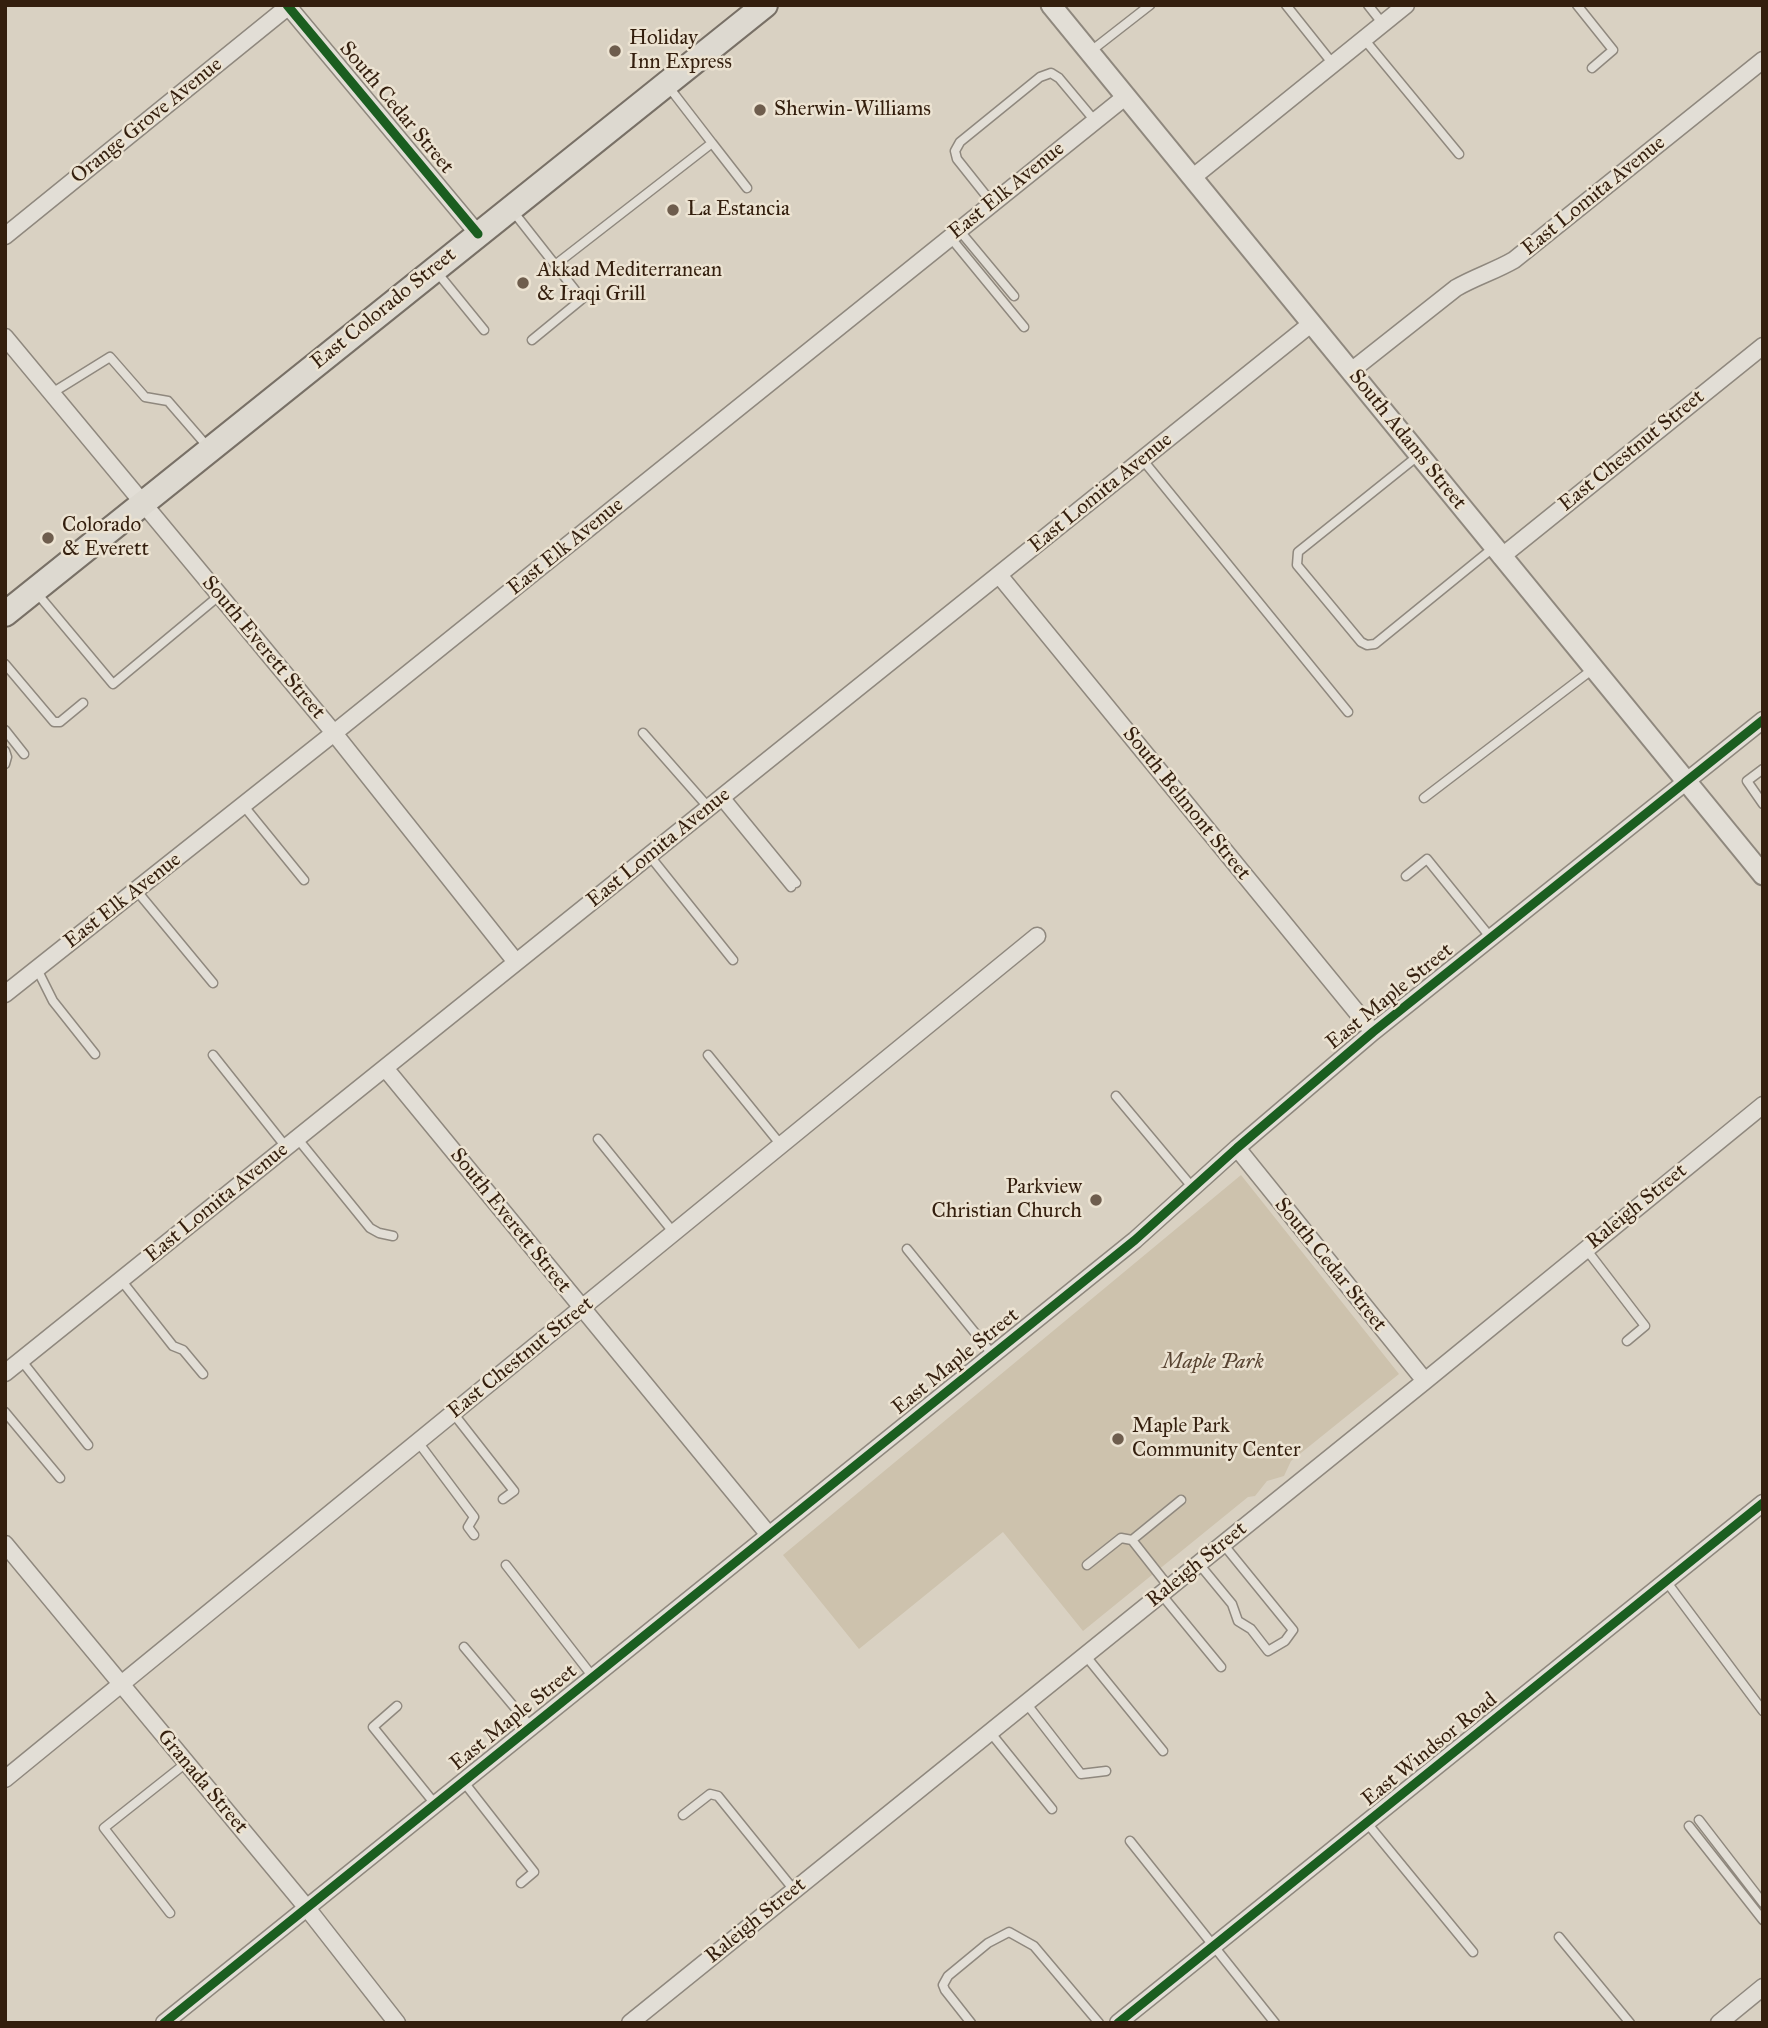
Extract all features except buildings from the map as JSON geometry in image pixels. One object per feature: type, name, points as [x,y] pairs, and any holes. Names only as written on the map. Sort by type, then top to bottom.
[{"type":"main road","name":"East Colorado Street","points":[[5,614],[765,5]]},
{"type":"street","name":"South Adams Street","points":[[1051,5],[1763,875]]},
{"type":"street","points":[[1192,178],[1406,5]]},
{"type":"street","name":"South Cedar Street","points":[[288,6],[478,234]]},
{"type":"street","name":"Orange Grove Avenue","points":[[5,236],[288,6]]},
{"type":"street","name":"East Lomita Avenue","points":[[1351,371],[1456,288],[1514,260],[1763,60]]},
{"type":"street","name":"East Elk Avenue","points":[[5,994],[1125,97]]},
{"type":"street","name":"East Lomita Avenue","points":[[5,1373],[1312,323]]},
{"type":"street","name":"South Everett Street","points":[[5,337],[334,733],[516,962]]},
{"type":"street","name":"East Chestnut Street","points":[[1497,552],[1763,346]]},
{"type":"street","name":"South Belmont Street","points":[[999,575],[1373,1032]]},
{"type":"street","name":"East Maple Street","points":[[164,2023],[1135,1240],[1237,1148],[1373,1032],[1763,720]]},
{"type":"street","name":"East Chestnut Street","points":[[5,1779],[1037,936]]},
{"type":"street","name":"South Everett Street","points":[[385,1068],[769,1535]]},
{"type":"street","name":"Raleigh Street","points":[[630,2023],[1425,1381],[1763,1104]]},
{"type":"street","name":"South Cedar Street","points":[[1237,1148],[1425,1381]]},
{"type":"street","name":"East Windsor Road","points":[[1118,2023],[1763,1503]]},
{"type":"street","name":"Granada Street","points":[[5,1544],[307,1908],[397,2023]]},
{"type":"street","points":[[1719,2023],[1763,1987]]},
{"type":"lane","points":[[1089,53],[1150,5]]},
{"type":"lane","points":[[1286,5],[1333,64]]},
{"type":"lane","points":[[1368,5],[1382,24]]},
{"type":"lane","points":[[1577,5],[1613,50],[1592,68]]},
{"type":"lane","points":[[1364,39],[1458,154]]},
{"type":"lane","points":[[992,203],[957,159],[955,151],[960,142],[1040,77],[1051,73],[1059,78],[1095,121]]},
{"type":"lane","points":[[666,84],[747,188]]},
{"type":"lane","points":[[555,265],[712,143]]},
{"type":"lane","points":[[510,208],[582,299],[532,340]]},
{"type":"lane","points":[[955,234],[1014,296]]},
{"type":"lane","points":[[955,234],[1024,327]]},
{"type":"lane","points":[[434,269],[484,330]]},
{"type":"lane","points":[[51,393],[110,357],[145,397],[167,401],[209,449]]},
{"type":"lane","points":[[1419,455],[1298,552],[1297,565],[1361,642],[1367,645],[1375,644],[1497,552]]},
{"type":"lane","points":[[1142,459],[1348,712]]},
{"type":"lane","points":[[35,590],[113,684],[219,595]]},
{"type":"lane","points":[[5,664],[54,722],[60,722],[83,703]]},
{"type":"lane","points":[[1424,798],[1593,669]]},
{"type":"lane","points":[[5,730],[24,754]]},
{"type":"lane","points":[[643,733],[717,801],[793,885]]},
{"type":"lane","points":[[5,751],[5,764]]},
{"type":"lane","points":[[1763,769],[1747,781],[1763,804]]},
{"type":"lane","points":[[243,805],[304,880]]},
{"type":"lane","points":[[649,855],[733,960]]},
{"type":"lane","points":[[1406,876],[1427,859],[1491,938]]},
{"type":"lane","points":[[136,890],[213,984]]},
{"type":"lane","points":[[37,969],[53,1001],[95,1054]]},
{"type":"lane","points":[[213,1055],[370,1228],[379,1234],[393,1237]]},
{"type":"lane","points":[[708,1055],[781,1145]]},
{"type":"lane","points":[[1116,1096],[1193,1188]]},
{"type":"lane","points":[[598,1139],[674,1233]]},
{"type":"lane","points":[[907,1249],[992,1355]]},
{"type":"lane","points":[[1586,1249],[1645,1326],[1628,1342]]},
{"type":"lane","points":[[121,1280],[173,1346],[183,1350],[202,1374]]},
{"type":"lane","points":[[21,1360],[88,1445]]},
{"type":"lane","points":[[5,1412],[60,1478]]},
{"type":"lane","points":[[453,1413],[514,1491],[503,1499]]},
{"type":"lane","points":[[418,1442],[474,1517],[468,1527],[474,1535]]},
{"type":"lane","points":[[1132,1540],[1181,1500]]},
{"type":"lane","points":[[1087,1565],[1121,1538],[1132,1540],[1222,1667]]},
{"type":"lane","points":[[1199,1564],[1232,1604],[1238,1621],[1251,1629],[1268,1651],[1285,1641],[1293,1630],[1223,1544]]},
{"type":"lane","points":[[506,1565],[593,1677]]},
{"type":"lane","points":[[1666,1581],[1763,1711]]},
{"type":"lane","points":[[464,1647],[531,1727]]},
{"type":"lane","points":[[1085,1655],[1163,1751]]},
{"type":"lane","points":[[1026,1703],[1081,1774],[1106,1771]]},
{"type":"lane","points":[[397,1706],[373,1727],[435,1804]]},
{"type":"lane","points":[[990,1732],[1052,1809]]},
{"type":"lane","points":[[170,1913],[104,1828],[186,1763]]},
{"type":"lane","points":[[463,1781],[534,1871],[521,1883]]},
{"type":"lane","points":[[683,1815],[710,1794],[718,1796],[794,1890]]},
{"type":"lane","points":[[1699,1820],[1763,1903]]},
{"type":"lane","points":[[1367,1823],[1473,1952]]},
{"type":"lane","points":[[1689,1826],[1763,1920]]},
{"type":"lane","points":[[1130,1840],[1275,2023]]},
{"type":"lane","points":[[971,2023],[945,1990],[944,1982],[988,1943],[1009,1933],[1034,1946],[1099,2023]]},
{"type":"lane","points":[[1559,1937],[1630,2023]]},
{"type":"green space","name":"Maple Park","points":[[1241,1175],[1399,1374],[1291,1461],[1284,1476],[1267,1481],[1255,1496],[1248,1497],[1083,1631],[1003,1532],[859,1649],[783,1555]]},
{"type":"cycle path","points":[[287,5],[478,234]]},
{"type":"cycle path","points":[[164,2023],[1135,1240],[1237,1148],[1373,1032],[1763,720]]},
{"type":"cycle path","points":[[1118,2023],[1763,1503]]},
{"type":"place","name":"Holiday Inn Express","points":[[615,51]]},
{"type":"place","name":"Sherwin-Williams","points":[[760,110]]},
{"type":"place","name":"La Estancia","points":[[673,210]]},
{"type":"place","name":"Akkad Mediterranean & Iraqi Grill","points":[[523,283]]},
{"type":"place","name":"Colorado & Everett","points":[[48,538]]},
{"type":"place","name":"Parkview Christian Church","points":[[1096,1200]]},
{"type":"place","name":"Maple Park Community Center","points":[[1118,1439]]}]
